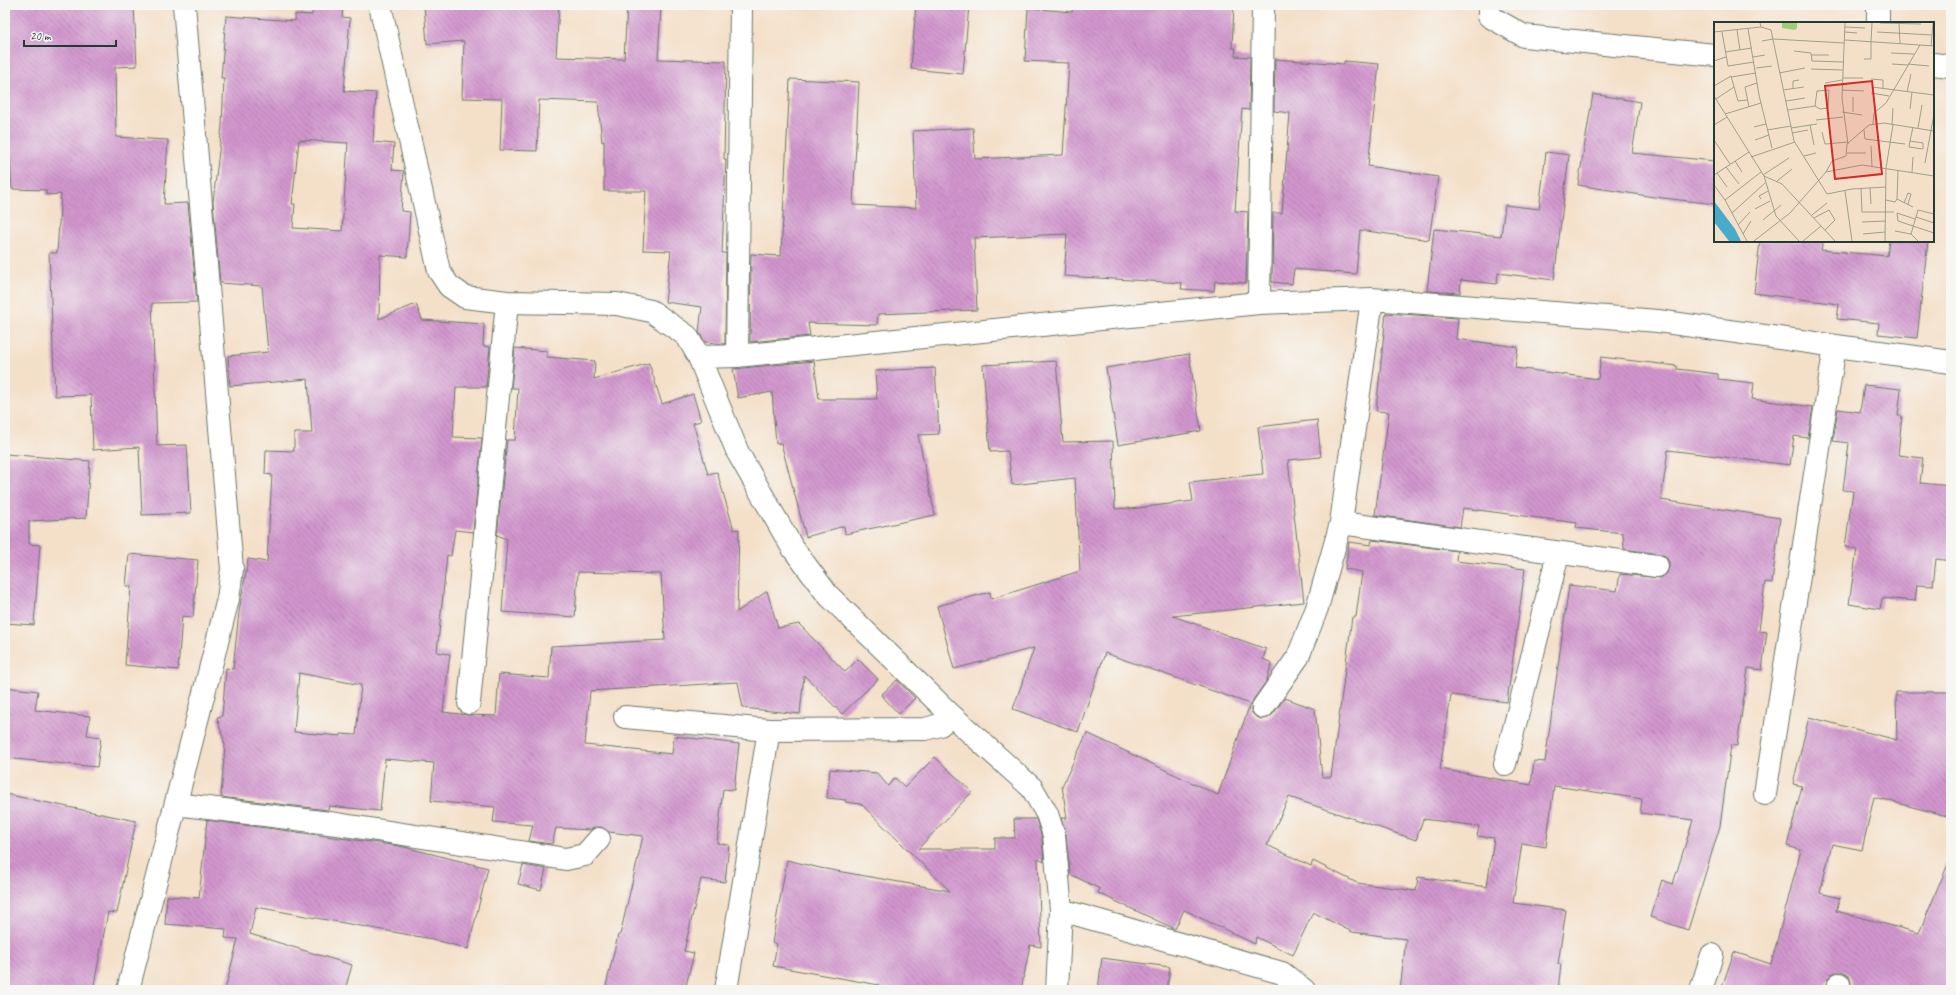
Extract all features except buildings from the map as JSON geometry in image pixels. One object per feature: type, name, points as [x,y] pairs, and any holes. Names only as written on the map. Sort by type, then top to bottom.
[{"type":"street","points":[[128,990],[228,599],[232,569],[184,5]]},
{"type":"street","points":[[380,5],[439,271],[449,286],[465,297],[507,302],[617,304],[651,311],[687,336],[699,358],[738,453],[792,547],[827,594],[951,715],[1032,788],[1047,814],[1054,835],[1061,910],[1057,990]]},
{"type":"street","points":[[737,356],[741,5]]},
{"type":"street","points":[[1259,303],[1263,5]]},
{"type":"street","points":[[1489,5],[1489,16],[1524,36],[1714,55]]},
{"type":"street","points":[[1878,5],[1878,22]]},
{"type":"street","points":[[699,358],[737,356],[1259,303],[1372,299],[1658,322],[1951,362]]},
{"type":"street","points":[[1263,707],[1298,658],[1317,608],[1340,523],[1372,299]]},
{"type":"street","points":[[469,704],[507,302]]},
{"type":"street","points":[[1765,794],[1835,346]]},
{"type":"street","points":[[1340,523],[1558,554],[1656,566]]},
{"type":"street","points":[[1505,764],[1558,554]]},
{"type":"street","points":[[625,717],[769,730],[925,729],[940,725],[951,715]]},
{"type":"street","points":[[726,990],[769,730]]},
{"type":"street","points":[[176,804],[337,824],[566,859],[586,855],[598,838]]},
{"type":"street","points":[[1061,910],[1304,990]]},
{"type":"street","points":[[1701,990],[1712,955]]}]
